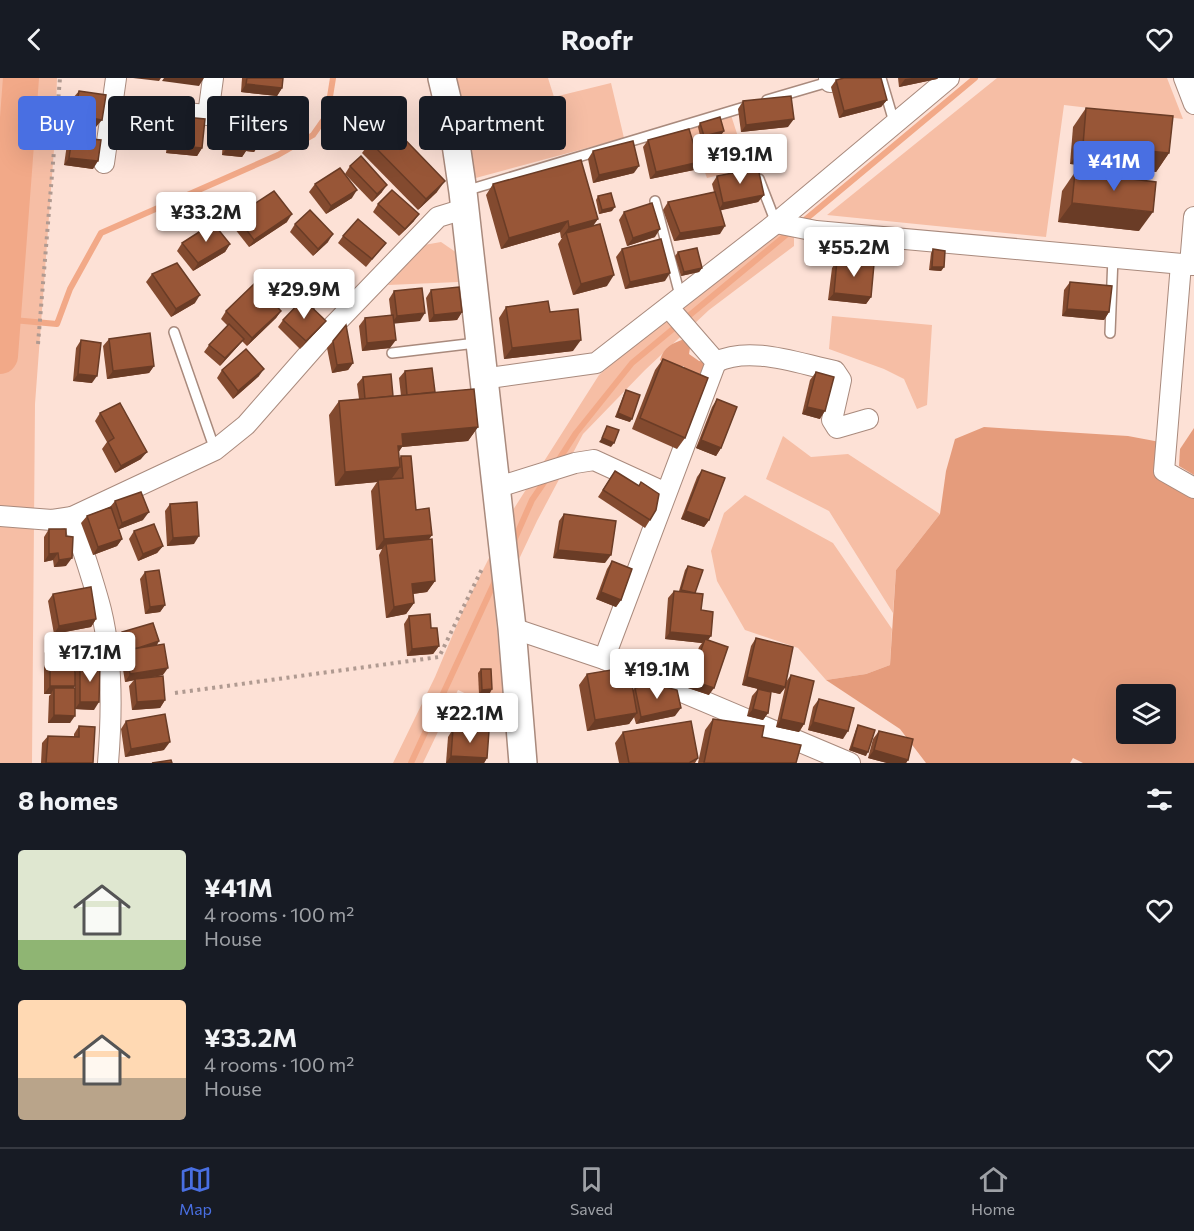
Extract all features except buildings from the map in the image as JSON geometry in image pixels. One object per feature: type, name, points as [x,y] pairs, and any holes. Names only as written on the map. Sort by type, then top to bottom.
[{"type":"street","points":[[114,96],[116,78]]},
{"type":"street","points":[[195,114],[208,115],[213,78]]},
{"type":"street","points":[[442,78],[453,124],[464,200],[500,540],[512,628],[523,763]]},
{"type":"street","points":[[482,379],[596,363],[674,306],[949,78]]},
{"type":"street","points":[[1184,78],[1194,104]]},
{"type":"street","points":[[104,163],[108,138]]},
{"type":"street","points":[[0,516],[52,520],[72,517],[215,450],[246,425],[328,322],[438,218],[464,200]]},
{"type":"street","points":[[1194,217],[1164,471],[1194,488]]},
{"type":"street","points":[[776,223],[816,231],[1188,265]]},
{"type":"street","points":[[674,306],[690,332],[716,362]]},
{"type":"street","points":[[604,659],[716,362],[730,356],[762,357],[835,371],[841,380],[832,420],[837,428],[868,419]]},
{"type":"street","points":[[495,488],[575,463],[594,460],[666,493]]},
{"type":"street","points":[[72,517],[101,611],[107,639],[111,725],[108,763]]},
{"type":"street","points":[[512,628],[604,659],[850,763]]},
{"type":"lane","points":[[881,78],[894,122]]},
{"type":"lane","points":[[464,200],[834,79]]},
{"type":"lane","points":[[759,179],[776,223]]},
{"type":"lane","points":[[655,201],[674,306]]},
{"type":"lane","points":[[1110,333],[1113,257]]},
{"type":"lane","points":[[267,276],[314,312]]},
{"type":"lane","points":[[174,332],[215,450]]},
{"type":"lane","points":[[392,353],[478,343]]},
{"type":"path","points":[[38,344],[60,78]]},
{"type":"path","points":[[176,693],[439,657],[500,540]]},
{"type":"shaded area","points":[[0,78],[57,78],[56,96],[18,96],[18,150],[54,150],[35,404],[32,763],[0,763]]},
{"type":"shaded area","points":[[454,78],[548,78],[554,96],[457,96]]},
{"type":"shaded area","points":[[997,78],[1167,78],[1183,119],[1064,105],[1046,237],[827,215]]},
{"type":"shaded area","points":[[611,83],[624,138],[472,179],[467,150],[566,150],[566,96],[558,96]]},
{"type":"shaded area","points":[[730,112],[748,168],[707,178],[687,123]]},
{"type":"shaded area","points":[[794,234],[794,246],[709,310],[645,370],[583,434],[537,521],[495,610],[505,712],[458,690],[423,763],[393,763],[435,677],[464,608],[513,510],[599,375],[746,250],[774,235]]},
{"type":"shaded area","points":[[441,242],[457,253],[458,282],[388,285],[424,245]]},
{"type":"shaded area","points":[[832,316],[932,325],[927,405],[917,409],[904,379],[884,369],[829,349]]},
{"type":"shaded area","points":[[685,339],[691,342],[689,354],[699,361],[706,362],[702,386],[683,373],[684,366],[670,369],[660,360],[669,346]]},
{"type":"shaded area","points":[[984,427],[1128,436],[1160,442],[1157,479],[1194,497],[1194,763],[1083,763],[1073,758],[1070,763],[926,763],[900,729],[826,680],[866,674],[890,665],[896,570],[940,514],[946,471],[955,439]]},
{"type":"shaded area","points":[[1194,428],[1194,475],[1179,466],[1180,449]]},
{"type":"shaded area","points":[[783,436],[811,457],[848,454],[940,514],[896,570],[893,613],[829,511],[766,479]]},
{"type":"shaded area","points":[[745,495],[833,543],[892,629],[890,665],[866,674],[826,680],[798,648],[745,630],[717,581],[711,551],[724,513]]},
{"type":"waterway","points":[[0,356],[21,78]]},
{"type":"waterway","points":[[2,319],[57,324],[70,289],[101,233],[278,155],[313,135],[327,115],[333,78]]},
{"type":"waterway","points":[[800,224],[975,78]]},
{"type":"waterway","points":[[556,464],[576,433],[632,363],[792,230]]},
{"type":"waterway","points":[[513,543],[532,500],[547,478]]},
{"type":"waterway","points":[[411,763],[496,579]]}]
